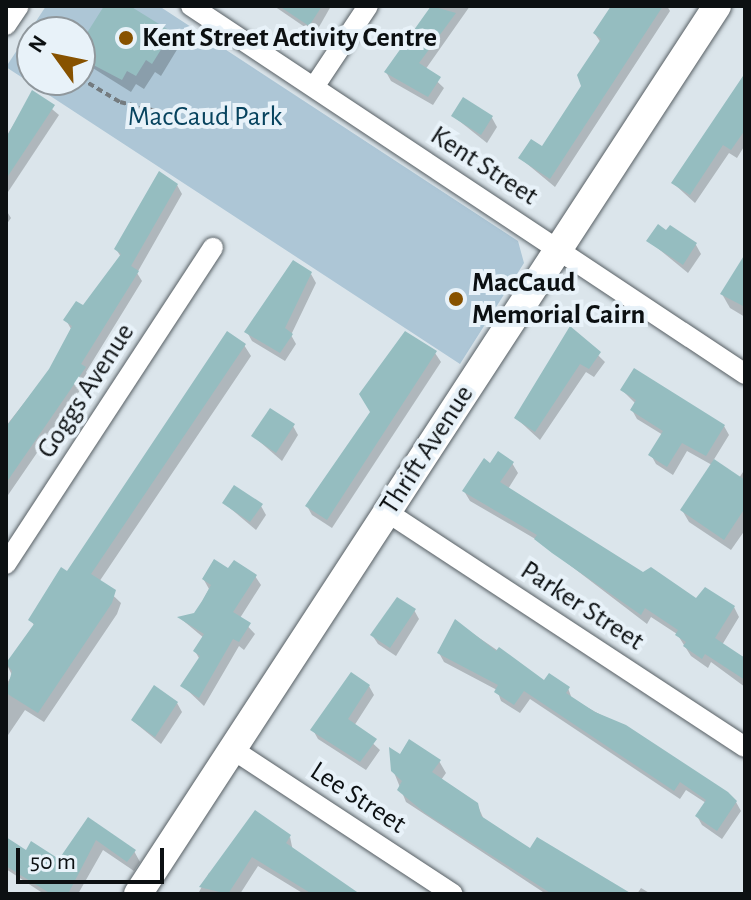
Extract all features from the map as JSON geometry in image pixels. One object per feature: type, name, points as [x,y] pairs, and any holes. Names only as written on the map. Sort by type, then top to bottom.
[{"type":"street","points":[[6,25],[19,6]]},
{"type":"street","name":"Kent Street","points":[[191,6],[745,374]]},
{"type":"street","points":[[314,87],[368,6]]},
{"type":"street","name":"Thrift Avenue","points":[[138,894],[717,6]]},
{"type":"street","name":"Goggs Avenue","points":[[6,564],[213,248]]},
{"type":"street","name":"Parker Street","points":[[387,512],[745,747]]},
{"type":"street","name":"Lee Street","points":[[232,749],[453,894]]},
{"type":"path","points":[[96,88],[120,102],[157,111]]},
{"type":"green space","name":"MacCaud Park","points":[[46,6],[159,6],[518,241],[524,263],[460,364],[50,96],[96,96],[96,16],[39,16]]},
{"type":"green space","name":"MacCaud Park","points":[[16,52],[16,74],[6,67]]},
{"type":"building","name":"Kent Street Activity Centre","points":[[104,6],[130,6],[172,32],[152,64],[146,60],[136,76],[127,71],[122,80],[96,66],[96,19]]},
{"type":"building","points":[[279,6],[322,6],[309,26]]},
{"type":"building","points":[[431,6],[456,13],[419,63],[441,77],[428,97],[384,72]]},
{"type":"building","points":[[611,6],[663,6],[550,179],[518,158],[531,139],[542,146],[581,86],[577,75],[601,39],[593,33]]},
{"type":"building","points":[[745,73],[745,130],[731,150],[723,145],[690,195],[671,183]]},
{"type":"building","points":[[29,96],[41,96],[55,105],[6,179],[6,138]]},
{"type":"building","points":[[463,97],[493,116],[481,135],[451,116]]},
{"type":"building","points":[[159,171],[178,184],[131,266],[139,271],[81,364],[86,367],[6,483],[6,427],[49,369],[72,326],[63,320],[76,301],[83,305],[121,254],[114,249]]},
{"type":"building","points":[[658,224],[666,230],[670,225],[697,243],[683,265],[646,241]]},
{"type":"building","points":[[745,254],[745,307],[720,294]]},
{"type":"building","points":[[293,260],[312,272],[285,328],[293,334],[280,353],[244,332]]},
{"type":"building","points":[[570,326],[601,352],[589,369],[580,364],[535,432],[514,418]]},
{"type":"building","points":[[227,331],[246,344],[91,574],[116,590],[112,603],[38,713],[6,693],[12,671],[6,663],[34,624],[28,620],[61,567],[67,571]]},
{"type":"building","points":[[405,331],[437,351],[327,520],[305,506],[370,412],[359,394]]},
{"type":"building","points":[[634,368],[725,425],[706,456],[682,443],[667,467],[648,455],[663,431],[630,410],[636,400],[620,390]]},
{"type":"building","points":[[270,408],[295,424],[276,453],[251,436]]},
{"type":"building","points":[[498,451],[514,462],[500,482],[643,572],[651,567],[696,598],[705,587],[735,606],[715,638],[745,658],[745,680],[705,654],[702,659],[683,646],[686,642],[675,635],[678,630],[645,608],[641,615],[552,553],[534,539],[537,535],[462,491],[484,458],[490,463]]},
{"type":"building","points":[[714,459],[745,480],[745,508],[724,540],[680,510]]},
{"type":"building","points":[[234,485],[263,504],[250,522],[222,503]]},
{"type":"building","points":[[214,559],[228,568],[234,560],[257,575],[233,612],[251,623],[239,642],[233,639],[199,698],[180,686],[200,656],[193,651],[204,634],[177,617],[194,613],[202,601],[211,585],[202,579]]},
{"type":"building","points":[[397,597],[416,609],[390,648],[370,635]]},
{"type":"building","points":[[455,619],[496,651],[499,647],[544,680],[549,673],[570,687],[566,693],[595,712],[626,725],[728,792],[737,801],[717,831],[695,816],[706,800],[680,782],[674,791],[524,691],[514,705],[494,692],[498,685],[437,653]]},
{"type":"building","points":[[351,672],[370,685],[348,719],[377,739],[360,762],[310,730]]},
{"type":"building","points":[[154,685],[178,702],[155,737],[131,720]]},
{"type":"building","points":[[409,739],[441,760],[432,772],[478,803],[481,816],[530,848],[537,837],[632,894],[552,894],[425,813],[397,790],[402,781],[391,771],[389,747],[400,754]]},
{"type":"building","points":[[255,810],[291,835],[286,843],[360,894],[312,894],[252,857],[228,894],[199,887]]},
{"type":"building","points":[[88,817],[136,850],[127,862],[96,840],[68,894],[51,894],[6,866],[6,837],[26,850],[31,841],[59,859]]},
{"type":"place","name":"Kent Street Activity Centre","points":[[126,38]]},
{"type":"place","name":"MacCaud Memorial Cairn","points":[[456,299]]}]
